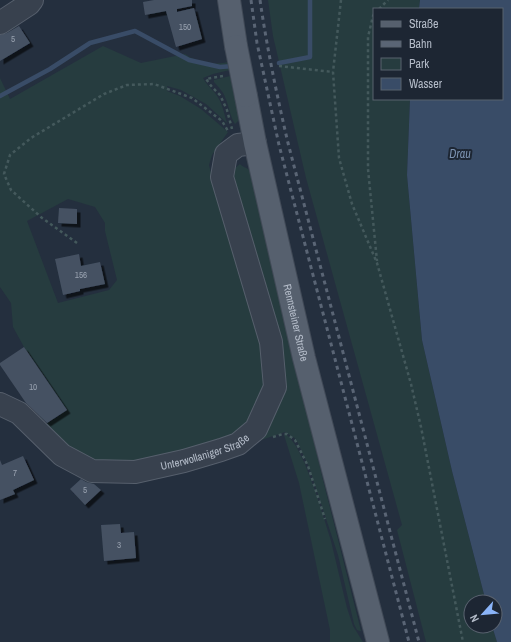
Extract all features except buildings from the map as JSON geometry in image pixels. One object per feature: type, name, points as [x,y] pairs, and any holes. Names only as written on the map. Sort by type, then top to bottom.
[{"type":"main road","name":"Rennsteiner Straße","points":[[229,0],[246,96],[241,139],[304,358],[378,642]]},
{"type":"street","points":[[0,23],[29,4],[32,0]]},
{"type":"street","name":"Unterwollaniger Straße","points":[[0,404],[19,413],[62,455],[92,471],[135,472],[184,461],[238,444],[256,429],[275,387],[271,342],[222,177],[226,154],[241,139]]},
{"type":"path","points":[[341,0],[333,72],[339,158],[352,204],[377,263],[411,384],[421,427],[463,642]]},
{"type":"path","points":[[380,8],[388,0]]},
{"type":"path","points":[[373,15],[368,37],[368,169],[377,263]]},
{"type":"path","points":[[279,66],[333,72]]},
{"type":"path","points":[[224,75],[206,79],[220,95],[241,139]]},
{"type":"path","points":[[77,243],[42,218],[11,190],[4,174],[10,155],[31,138],[104,94],[127,85],[154,84],[192,98],[222,121],[241,139]]},
{"type":"path","points":[[244,439],[257,443],[286,434],[295,440],[308,466],[326,521]]},
{"type":"green space","points":[[268,0],[420,0],[419,8],[373,8],[373,100],[410,100],[407,175],[422,340],[452,471],[484,594],[463,594],[463,634],[494,634],[497,642],[426,642],[397,530],[402,525],[306,178],[273,36]]},
{"type":"green space","points":[[103,46],[141,63],[185,54],[193,59],[206,62],[227,62],[230,70],[203,78],[219,100],[227,123],[206,104],[181,90],[167,86],[167,91],[180,96],[201,109],[228,132],[212,155],[209,165],[216,192],[236,247],[268,372],[255,421],[219,443],[113,466],[72,454],[42,427],[67,410],[24,347],[13,327],[11,303],[0,287],[0,78],[10,99]],"holes":[[[68,199],[95,207],[105,223],[105,231],[117,280],[109,290],[58,303],[27,221]]]},
{"type":"green space","points":[[230,76],[241,114],[235,124],[222,91],[214,82],[214,80]]},
{"type":"green space","points":[[240,164],[250,171],[323,480],[361,631],[357,630],[354,624],[338,555],[309,467],[296,439],[285,432],[258,441],[277,407],[231,176],[235,168]]},
{"type":"green space","points":[[284,435],[287,435],[296,446],[305,464],[331,541],[347,608],[353,626],[363,642],[330,642],[330,630],[299,483]]},
{"type":"water","name":"Drau","points":[[420,0],[511,0],[511,642],[497,642],[494,634],[503,634],[503,594],[484,594],[452,471],[422,340],[407,175],[410,100],[503,100],[503,8],[419,8]]},
{"type":"waterway","points":[[279,63],[310,57],[310,0]]},
{"type":"waterway","points":[[0,96],[50,69],[90,43],[135,31],[189,60],[220,67],[234,66]]},
{"type":"railway","points":[[251,0],[257,43],[279,145],[409,642]]},
{"type":"railway","points":[[260,0],[272,72],[288,143],[419,642]]}]
